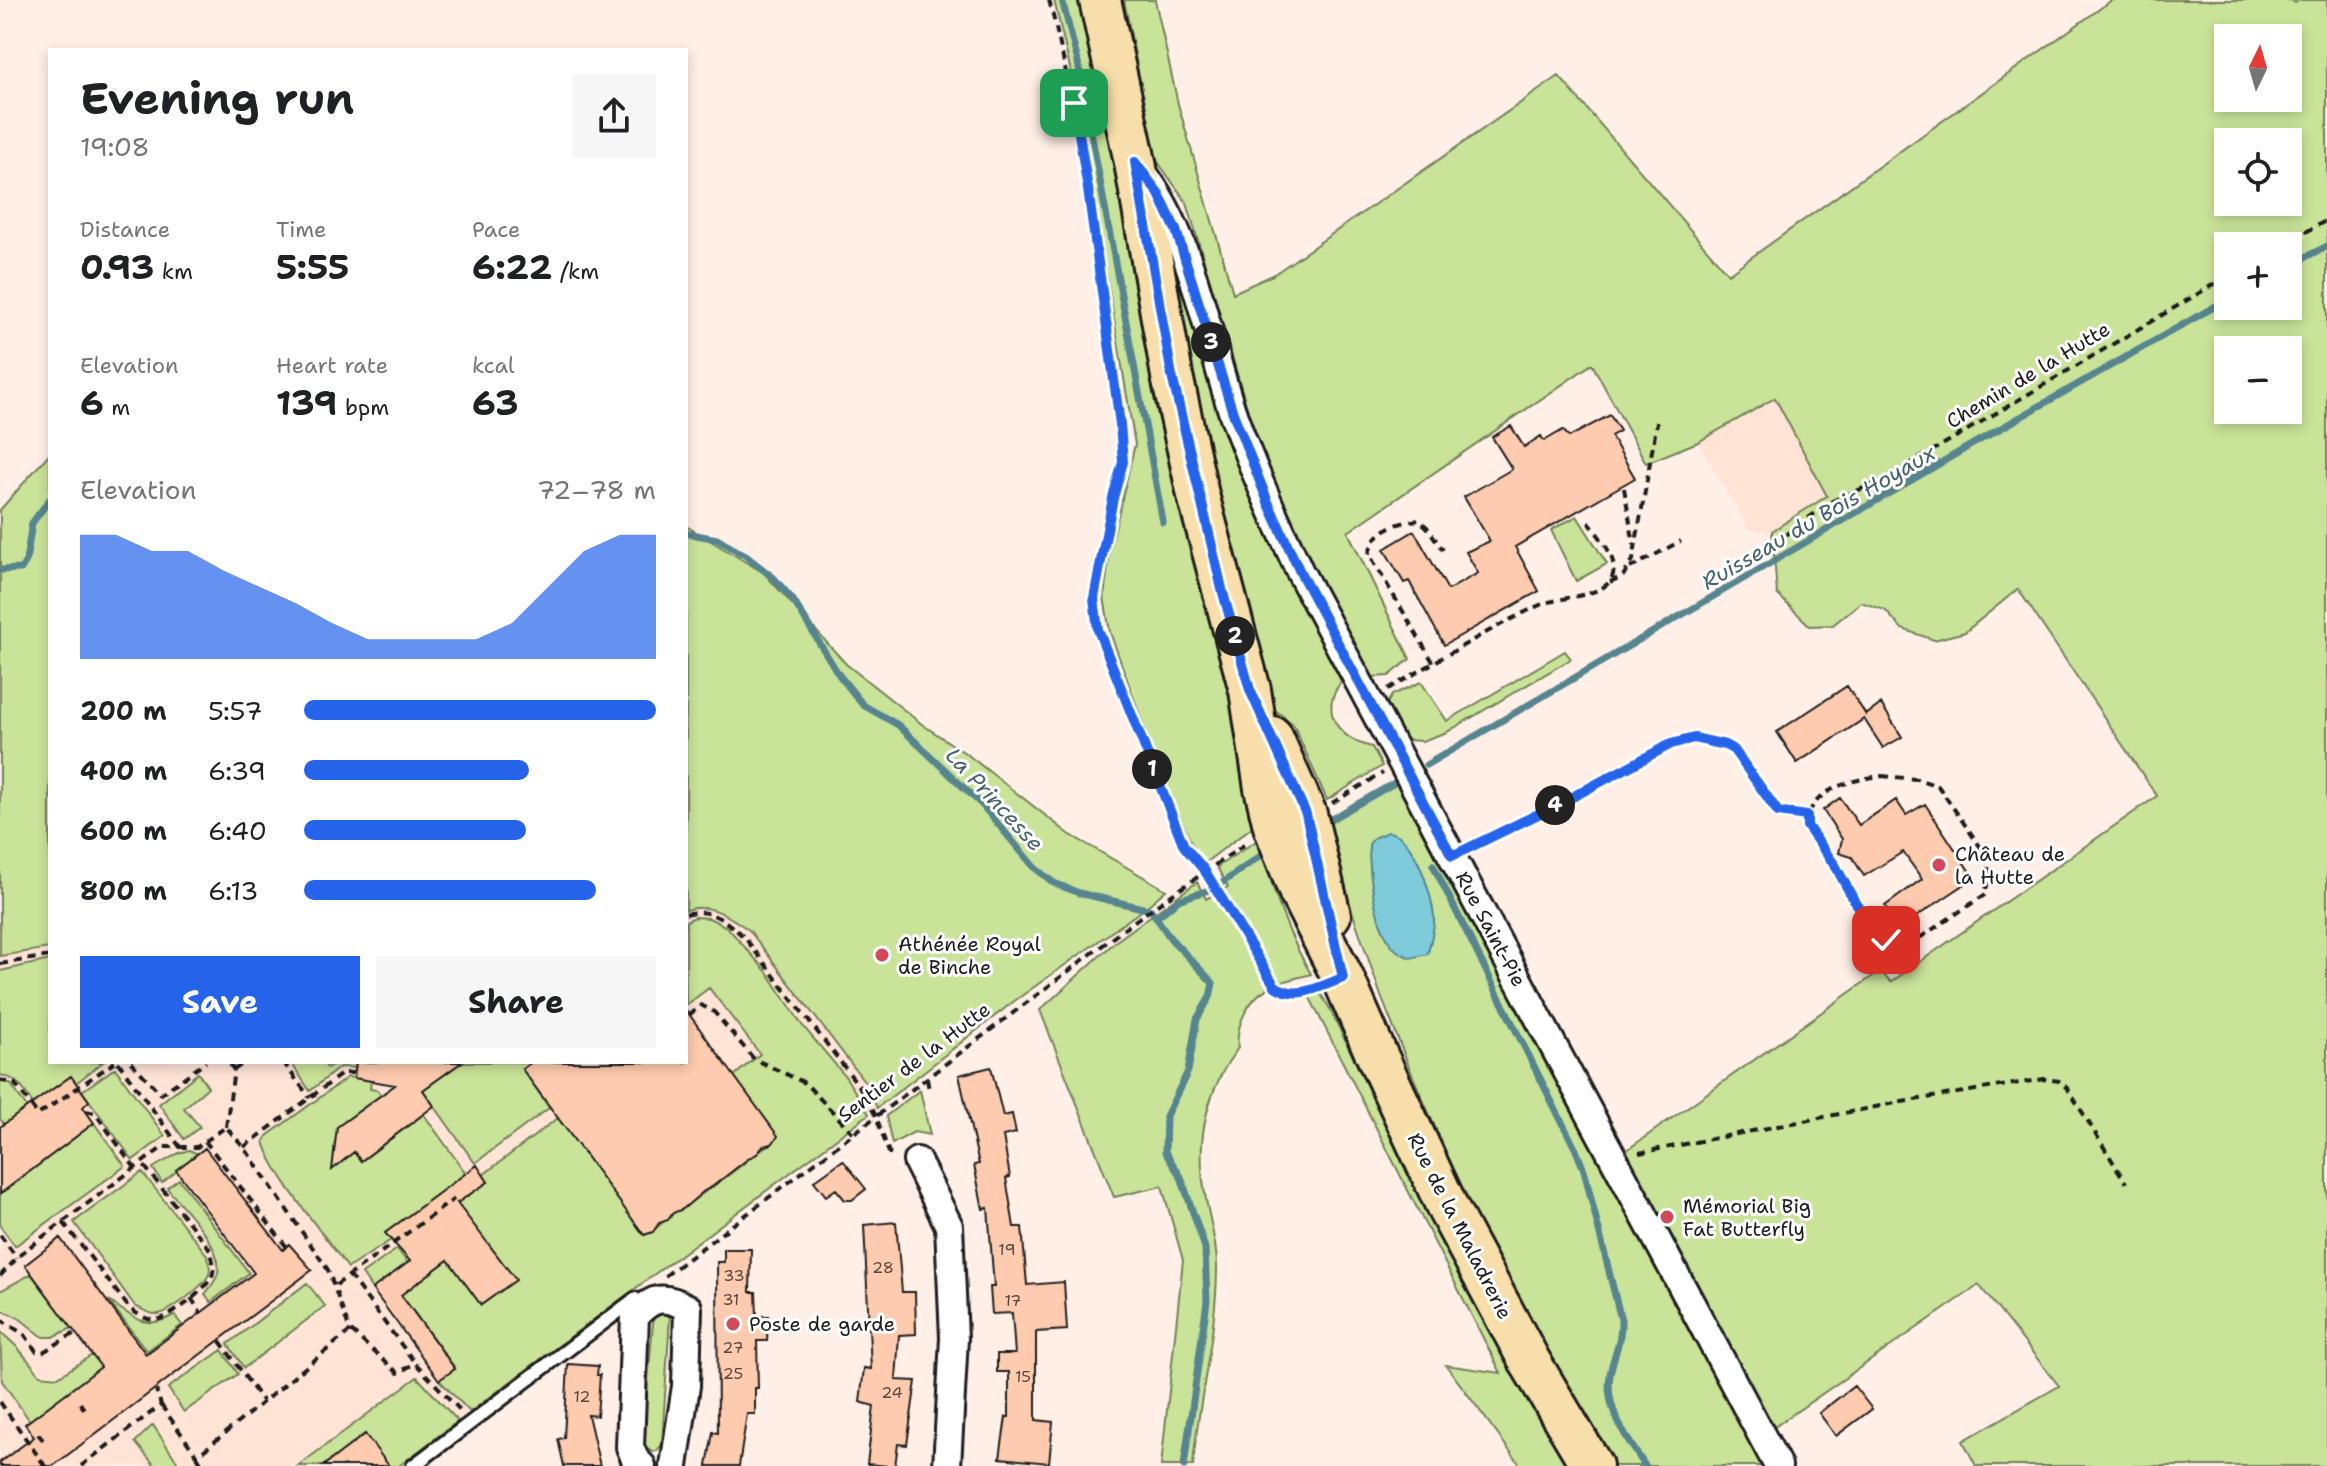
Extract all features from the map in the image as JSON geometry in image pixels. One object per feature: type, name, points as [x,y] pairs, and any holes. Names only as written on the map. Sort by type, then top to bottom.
[{"type":"main road","name":"Rue de la Maladrerie","points":[[1100,0],[1135,162],[1172,376],[1191,466],[1250,690],[1274,826],[1300,893],[1343,978],[1449,1211],[1530,1362],[1592,1466]]},
{"type":"street","name":"Rue Saint-Pie","points":[[1135,162],[1159,194],[1176,230],[1233,413],[1300,572],[1778,1466]]},
{"type":"street","points":[[917,1161],[949,1226],[954,1338],[947,1466]]},
{"type":"street","points":[[642,1466],[630,1447],[635,1316],[645,1305],[659,1297],[673,1299],[688,1308],[686,1386],[674,1466]]},
{"type":"lane","points":[[413,1466],[635,1299]]},
{"type":"path","points":[[1049,0],[1074,103],[1088,189],[1123,462],[1094,598],[1098,630],[1184,846],[1205,871],[1275,986],[1285,993],[1299,994],[1343,978]]},
{"type":"path","points":[[2302,234],[2327,220]]},
{"type":"path","name":"Chemin de la Hutte","points":[[1763,551],[1832,501],[1883,480],[2214,284]]},
{"type":"path","points":[[1368,700],[1541,604],[1597,591],[1623,576],[1633,560],[1657,422]]},
{"type":"path","points":[[1624,488],[1635,547]]},
{"type":"path","points":[[1433,662],[1369,554],[1372,542],[1381,532],[1403,522],[1419,520],[1443,550]]},
{"type":"path","points":[[1588,521],[1614,560],[1609,583]]},
{"type":"path","points":[[1627,570],[1681,541]]},
{"type":"path","points":[[1452,856],[1563,802],[1671,744],[1694,738],[1734,750],[1778,812],[1807,816]]},
{"type":"path","points":[[1882,776],[1917,779],[1938,786],[1986,855],[1989,865],[1986,894],[1912,943],[1886,940],[1855,902],[1836,867],[1807,826],[1807,816],[1825,795],[1853,779],[1882,776]]},
{"type":"path","name":"Sentier de la Hutte","points":[[687,1259],[1205,871]]},
{"type":"path","points":[[688,914],[708,912],[725,920],[745,938],[859,1086],[876,1116],[889,1153],[917,1161]]},
{"type":"path","points":[[0,964],[48,956]]},
{"type":"path","points":[[689,1015],[701,1005],[714,1012],[754,1059],[805,1083],[853,1133]]},
{"type":"path","points":[[0,1080],[15,1084],[38,1115],[114,1064]]},
{"type":"path","points":[[118,1064],[180,1147]]},
{"type":"path","points":[[133,1064],[161,1094],[203,1064]]},
{"type":"path","points":[[0,1276],[17,1258],[163,1147],[197,1147],[226,1127],[234,1070],[230,1064]]},
{"type":"path","points":[[234,1070],[242,1064]]},
{"type":"path","points":[[284,1064],[310,1098]]},
{"type":"path","points":[[244,1147],[343,1073],[355,1073]]},
{"type":"path","points":[[927,1079],[929,1090]]},
{"type":"path","points":[[1613,1161],[1657,1149],[1866,1108],[2044,1079],[2059,1081],[2068,1089],[2126,1183]]},
{"type":"path","points":[[86,1111],[95,1113],[135,1168]]},
{"type":"path","points":[[226,1127],[244,1147],[328,1270],[350,1331],[398,1373],[415,1363]]},
{"type":"path","points":[[205,1141],[286,1246]]},
{"type":"path","points":[[63,1222],[130,1309],[145,1319],[159,1320],[191,1298],[208,1285],[213,1276],[214,1262],[209,1248],[142,1163]]},
{"type":"path","points":[[335,1285],[454,1199]]},
{"type":"path","points":[[0,1235],[17,1258]]},
{"type":"path","points":[[349,1275],[415,1363],[469,1421]]},
{"type":"path","points":[[191,1298],[201,1313]]},
{"type":"path","points":[[0,1319],[25,1335],[36,1351],[43,1352],[75,1333]]},
{"type":"path","points":[[197,1456],[350,1331]]},
{"type":"path","points":[[220,1341],[263,1402]]},
{"type":"path","points":[[156,1390],[161,1405],[203,1466]]},
{"type":"path","points":[[0,1402],[45,1466]]},
{"type":"path","points":[[80,1403],[84,1409]]},
{"type":"path","points":[[81,1466],[161,1405]]},
{"type":"path","points":[[38,1434],[43,1440]]},
{"type":"shaded area","points":[[1774,398],[1827,496],[1772,531],[1749,530],[1698,442]]},
{"type":"shaded area","name":"Athénée Royal de Binche","points":[[48,455],[48,1064],[688,1064],[688,527],[764,573],[846,664],[923,725],[968,755],[1069,834],[1166,890],[398,1466],[0,1466],[0,510]]},
{"type":"green space","points":[[1054,0],[1079,0],[1118,175],[1133,280],[1159,411],[1229,694],[1249,761],[1260,821],[1206,862],[1196,853],[1166,788],[1110,632],[1104,597],[1110,550],[1135,444],[1076,93]]},
{"type":"green space","points":[[1124,0],[1155,0],[1178,104],[1233,293],[1273,275],[1559,76],[1728,274],[2112,0],[2291,0],[2295,3],[2299,0],[2327,0],[2327,1466],[1976,1466],[1963,1441],[2059,1386],[1979,1285],[1770,1430],[1624,1152],[1880,971],[1891,982],[2157,796],[2018,589],[1965,632],[1934,640],[1902,629],[1885,610],[1861,602],[1833,625],[1810,626],[1777,594],[1772,531],[1827,496],[1775,398],[1698,442],[1646,463],[1592,364],[1348,532],[1410,659],[1389,676],[1372,677],[1337,618],[1294,531],[1257,442],[1187,203],[1155,158]]},
{"type":"green space","points":[[1163,223],[1244,477],[1276,552],[1343,680],[1332,702],[1335,722],[1349,738],[1372,747],[1382,766],[1327,800],[1293,724],[1275,710],[1233,566],[1203,439]]},
{"type":"green space","points":[[48,455],[48,948],[0,956],[0,510]]},
{"type":"green space","points":[[1577,516],[1607,564],[1576,581],[1551,530]]},
{"type":"green space","points":[[688,527],[764,573],[846,664],[923,725],[968,755],[1069,834],[1166,890],[1013,1002],[877,1108],[868,1086],[749,930],[726,915],[711,909],[688,910]]},
{"type":"green space","points":[[1565,651],[1571,659],[1447,732],[1422,741],[1406,740],[1396,730],[1385,707],[1392,695],[1421,682],[1447,721]]},
{"type":"green space","points":[[1403,781],[1767,1466],[1612,1466],[1578,1411],[1471,1210],[1381,996],[1322,823]]},
{"type":"green space","points":[[1259,839],[1280,909],[1311,974],[1273,986],[1254,999],[1241,1022],[1238,1048],[1221,1075],[1209,1105],[1203,1136],[1203,1181],[1217,1258],[1210,1345],[1193,1466],[1161,1466],[1183,1260],[1162,1186],[1114,1197],[1040,1010],[1115,942],[1197,882],[1206,899],[1228,887],[1217,867]]},
{"type":"green space","points":[[709,918],[727,927],[768,973],[802,1025],[845,1076],[869,1114],[470,1412],[439,1380],[455,1368],[389,1278],[372,1289],[362,1274],[397,1249],[421,1280],[465,1247],[515,1280],[491,1247],[486,1250],[457,1203],[488,1182],[483,1175],[558,1118],[645,1235],[772,1144],[777,1136],[734,1076],[760,1054],[709,988],[688,1004],[688,920]]},
{"type":"green space","points":[[48,960],[48,1064],[100,1064],[76,1083],[33,1104],[16,1082],[0,1075],[0,971]]},
{"type":"green space","points":[[1320,993],[1427,1210],[1571,1466],[1521,1466],[1446,1365],[1501,1373],[1309,996]]},
{"type":"green space","points":[[292,1064],[324,1064],[327,1068],[334,1064],[357,1064],[360,1068],[340,1067],[310,1091]]},
{"type":"green space","points":[[459,1064],[529,1064],[523,1069],[549,1108],[475,1163],[423,1090]]},
{"type":"green space","points":[[115,1068],[165,1136],[133,1160],[82,1091]]},
{"type":"green space","points":[[198,1073],[208,1087],[184,1108],[200,1127],[184,1139],[159,1104]]},
{"type":"green space","points":[[348,1077],[371,1081],[370,1089],[377,1090],[381,1095],[336,1128],[342,1136],[335,1141],[334,1159],[338,1165],[344,1160],[348,1145],[361,1161],[420,1117],[412,1098],[470,1179],[386,1233],[391,1240],[348,1268],[288,1188],[264,1141]]},
{"type":"green space","points":[[0,1082],[10,1083],[27,1108],[5,1125],[0,1119]]},
{"type":"green space","points":[[920,1090],[930,1135],[914,1132],[892,1144],[886,1116]]},
{"type":"green space","points":[[94,1123],[125,1166],[15,1246],[0,1226],[0,1194]]},
{"type":"green space","points":[[189,1150],[198,1154],[162,1183],[153,1168]]},
{"type":"green space","points":[[142,1172],[207,1255],[210,1266],[206,1279],[195,1291],[159,1314],[135,1306],[74,1222]]},
{"type":"green space","points":[[179,1179],[249,1273],[211,1302],[205,1294],[217,1276],[218,1263],[201,1228],[167,1188]]},
{"type":"green space","points":[[31,1274],[72,1328],[53,1337],[43,1337],[19,1318],[0,1309],[0,1291]]},
{"type":"green space","points":[[307,1283],[325,1306],[244,1368],[228,1344]]},
{"type":"green space","points":[[108,1300],[140,1320],[156,1322],[174,1315],[182,1325],[147,1351]]},
{"type":"green space","points":[[654,1311],[666,1311],[670,1316],[662,1444],[652,1452],[643,1440]]},
{"type":"green space","points":[[0,1331],[40,1375],[58,1377],[92,1355],[111,1380],[30,1421],[2,1381]]},
{"type":"green space","points":[[222,1350],[238,1374],[184,1412],[168,1388]]},
{"type":"green space","points":[[417,1377],[458,1421],[399,1466],[380,1466],[365,1434],[323,1466],[298,1466]]},
{"type":"green space","points":[[153,1425],[180,1466],[155,1466],[135,1442]]},
{"type":"water","points":[[1388,832],[1406,842],[1420,866],[1430,894],[1434,917],[1428,954],[1410,958],[1394,948],[1377,913],[1369,844],[1375,837]]},
{"type":"building","points":[[1610,415],[1620,431],[1611,436],[1635,478],[1515,547],[1539,591],[1444,645],[1409,581],[1404,583],[1384,549],[1414,531],[1448,590],[1478,573],[1466,552],[1490,541],[1464,497],[1512,469],[1492,437],[1511,426],[1524,447],[1541,436],[1544,441],[1563,430],[1569,437]]},
{"type":"building","points":[[1847,686],[1866,715],[1881,704],[1902,737],[1883,748],[1864,719],[1797,763],[1777,732]]},
{"type":"building","name":"Château de la Hutte","points":[[1840,798],[1859,825],[1896,800],[1906,815],[1925,804],[1974,878],[1913,919],[1909,965],[1898,965],[1895,921],[1885,906],[1922,879],[1903,852],[1864,876],[1852,857],[1839,853],[1842,839],[1823,810]]},
{"type":"building","points":[[688,1013],[778,1136],[772,1144],[763,1146],[757,1154],[683,1209],[659,1223],[653,1232],[644,1235],[522,1069],[529,1064],[688,1064]]},
{"type":"building","points":[[356,1064],[459,1064],[423,1090],[434,1106],[361,1161],[354,1152],[332,1170],[337,1127],[395,1085],[354,1078]]},
{"type":"building","points":[[991,1067],[1003,1116],[1012,1114],[1016,1133],[1003,1136],[1010,1177],[1006,1178],[1014,1227],[1022,1227],[1027,1285],[1064,1282],[1067,1330],[1036,1332],[1036,1420],[1053,1422],[1049,1463],[1000,1458],[1006,1417],[1009,1417],[1009,1372],[997,1372],[997,1354],[1015,1354],[1012,1313],[992,1314],[990,1287],[994,1287],[988,1208],[983,1209],[974,1165],[979,1164],[959,1075]]},
{"type":"building","points":[[71,1076],[89,1101],[83,1107],[94,1123],[0,1194],[0,1127]]},
{"type":"building","points":[[205,1148],[283,1250],[289,1244],[312,1270],[53,1466],[0,1466],[0,1462],[34,1437],[25,1424],[101,1367],[25,1265],[60,1238],[146,1354],[254,1273],[176,1170]]},
{"type":"building","points":[[843,1160],[866,1189],[852,1200],[845,1200],[836,1189],[826,1196],[814,1181]]},
{"type":"building","points":[[477,1165],[488,1182],[457,1203],[516,1280],[481,1305],[448,1260],[401,1295],[455,1369],[439,1380],[372,1289],[410,1261],[385,1233]]},
{"type":"building","points":[[896,1222],[902,1292],[915,1292],[916,1334],[899,1335],[896,1380],[916,1381],[907,1445],[898,1444],[895,1466],[888,1466],[867,1464],[874,1406],[860,1402],[864,1368],[871,1369],[864,1225]]},
{"type":"building","points":[[724,1249],[751,1249],[750,1292],[756,1292],[757,1316],[768,1316],[767,1341],[757,1341],[755,1414],[747,1414],[739,1466],[707,1466],[713,1432],[718,1433],[717,1262],[724,1262]]},
{"type":"building","points":[[568,1364],[598,1366],[597,1416],[588,1415],[600,1466],[564,1466],[558,1439],[564,1438]]},
{"type":"building","points":[[1854,1386],[1872,1409],[1836,1436],[1819,1413]]},
{"type":"building","points":[[365,1434],[389,1466],[323,1466]]},
{"type":"waterway","points":[[1062,0],[1078,62],[1163,522]]},
{"type":"waterway","name":"Ruisseau du Bois Hoyaux","points":[[2302,259],[2327,246]]},
{"type":"waterway","name":"Ruisseau du Bois Hoyaux","points":[[1426,765],[1973,444],[2214,307]]},
{"type":"waterway","name":"La Princesse","points":[[0,570],[21,569],[26,561],[32,523],[48,502]]},
{"type":"waterway","name":"La Princesse","points":[[688,533],[717,539],[774,578],[793,600],[839,675],[863,705],[898,725],[982,805],[1035,868],[1054,883],[1079,893],[1151,910],[1171,939],[1213,983],[1210,997],[1197,1019],[1188,1071],[1166,1116],[1165,1152],[1181,1177],[1205,1248],[1207,1301],[1184,1466]]},
{"type":"waterway","name":"Ruisseau du Bois Hoyaux","points":[[1328,821],[1396,782]]},
{"type":"waterway","points":[[1157,917],[1178,900],[1215,888],[1263,854]]},
{"type":"waterway","points":[[1433,865],[1584,1170],[1621,1320],[1610,1375],[1611,1400],[1619,1423],[1645,1466]]},
{"type":"place","name":"Château de la Hutte","points":[[1939,865]]},
{"type":"place","name":"Athénée Royal de Binche","points":[[882,955]]},
{"type":"place","name":"Mémorial Big Fat Butterfly","points":[[1667,1217]]},
{"type":"place","name":"Poste de garde","points":[[733,1324]]},
{"type":"route","points":[[1074,103],[1123,462],[1094,598],[1098,630],[1184,846],[1205,871],[1275,986],[1285,993],[1299,994],[1343,978],[1306,814],[1250,690],[1198,495],[1172,376],[1135,162],[1159,194],[1176,230],[1233,413],[1268,502],[1300,572],[1452,856],[1563,802],[1671,744],[1694,738],[1734,750],[1778,812],[1807,816],[1807,826],[1836,867],[1855,902],[1886,940]]}]
